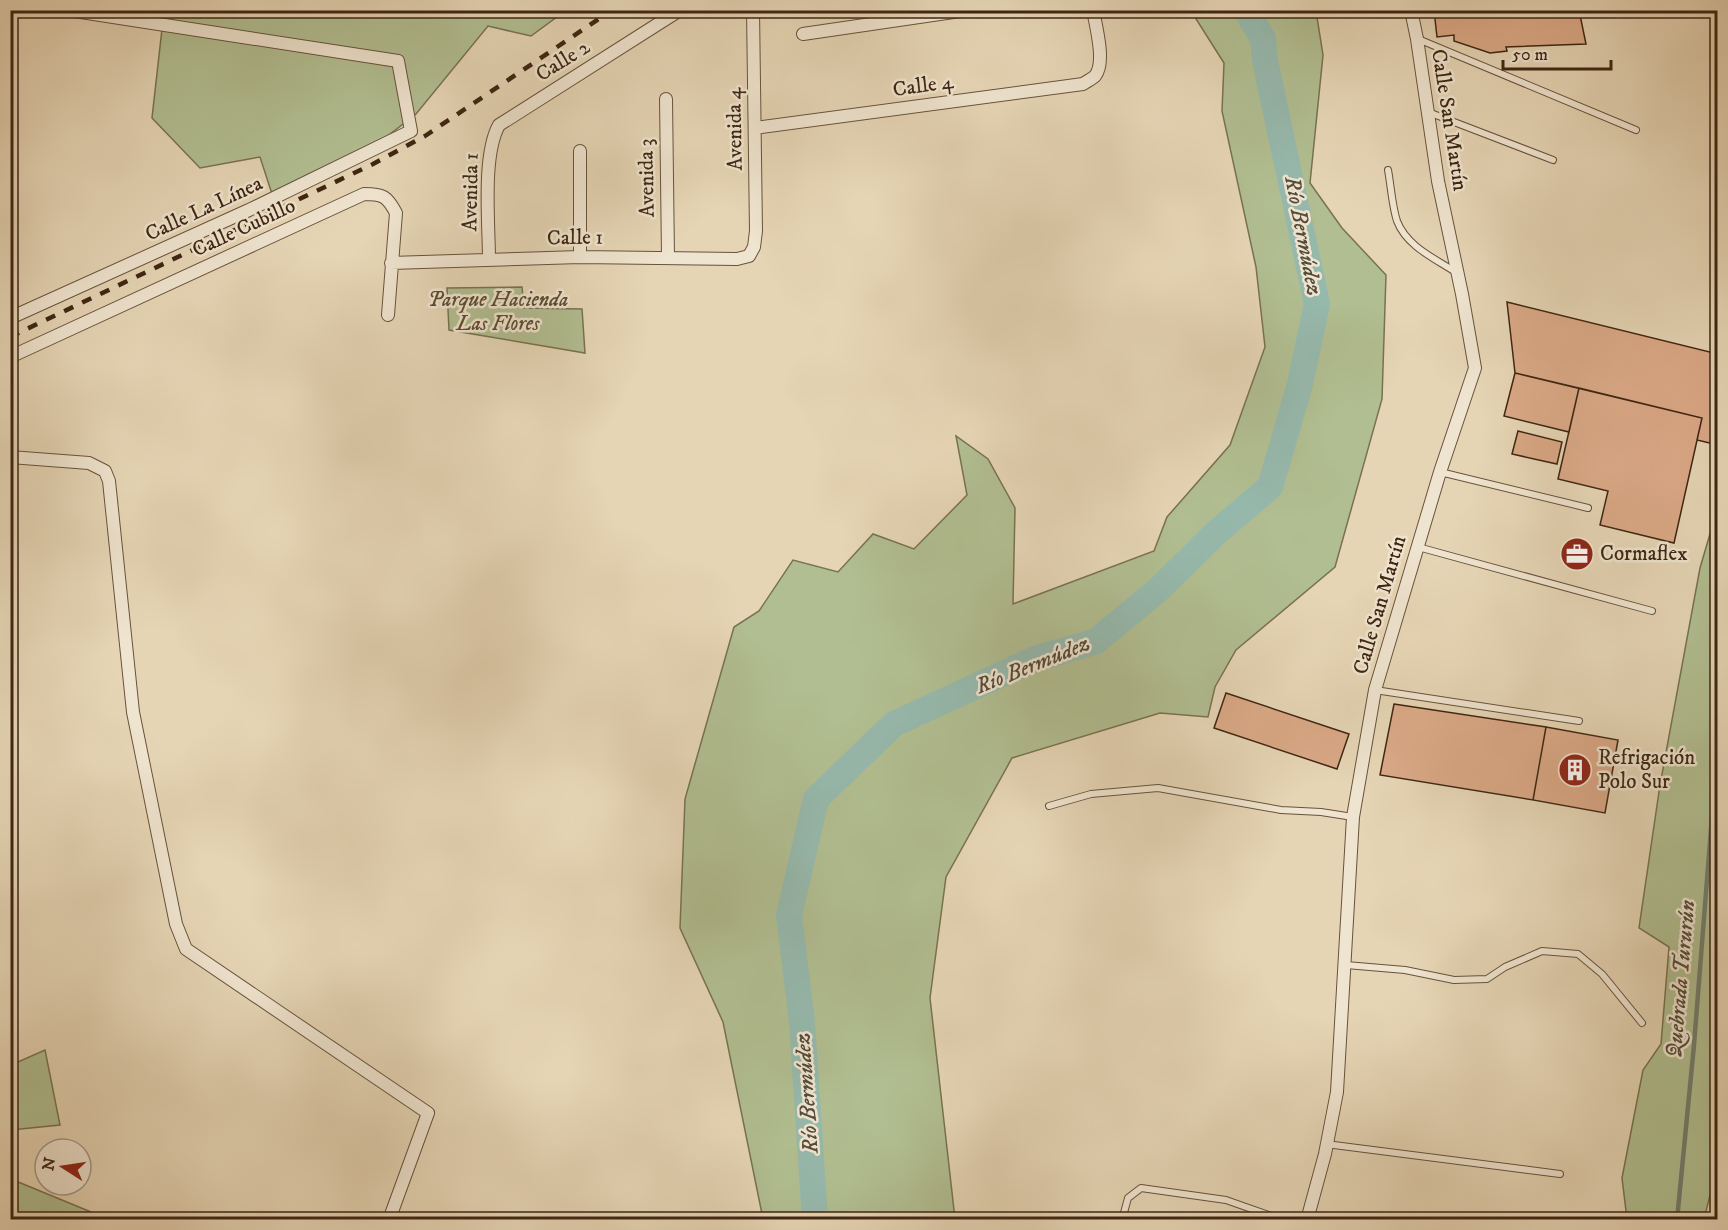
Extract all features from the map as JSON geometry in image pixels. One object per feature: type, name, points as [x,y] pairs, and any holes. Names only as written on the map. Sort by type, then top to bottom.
[{"type":"street","name":"Calle La Línea","points":[[10,318],[249,210],[411,131],[398,61],[68,10]]},
{"type":"street","name":"Calle 2","points":[[499,125],[680,10]]},
{"type":"street","name":"Avenida 4","points":[[753,10],[756,231],[754,247]]},
{"type":"street","points":[[803,34],[967,10]]},
{"type":"street","name":"Calle 4","points":[[755,128],[1083,84],[1095,77],[1100,67],[1093,10]]},
{"type":"street","name":"Calle San Martín","points":[[1307,1220],[1337,1092],[1353,817],[1375,690],[1440,472],[1475,368],[1438,181],[1411,10]]},
{"type":"street","name":"Avenida 3","points":[[666,99],[668,257]]},
{"type":"street","name":"Avenida 1","points":[[489,260],[489,154],[493,136],[499,125]]},
{"type":"street","points":[[580,151],[580,256]]},
{"type":"street","name":"Calle Cubillo","points":[[10,357],[364,194],[377,194],[389,200],[396,213],[388,315]]},
{"type":"street","name":"Calle 1","points":[[391,263],[580,256],[737,259],[749,256],[754,247]]},
{"type":"street","points":[[10,457],[89,463],[105,471],[109,481],[133,712],[176,924],[186,949],[428,1113],[389,1220]]},
{"type":"lane","points":[[1417,39],[1636,130]]},
{"type":"lane","points":[[1428,111],[1553,160]]},
{"type":"lane","points":[[1389,170],[1397,220],[1404,235],[1413,245],[1458,274]]},
{"type":"lane","points":[[1440,472],[1588,508]]},
{"type":"lane","points":[[1417,547],[1652,611]]},
{"type":"lane","points":[[1375,690],[1579,722]]},
{"type":"lane","points":[[1049,806],[1091,794],[1158,788],[1281,810],[1322,812],[1353,817]]},
{"type":"lane","points":[[1346,965],[1405,970],[1454,980],[1487,979],[1505,967],[1542,951],[1578,954],[1602,974],[1642,1023]]},
{"type":"lane","points":[[1326,1144],[1560,1174]]},
{"type":"lane","points":[[1122,1220],[1128,1198],[1141,1188],[1227,1200],[1283,1220]]},
{"type":"green space","points":[[164,11],[565,11],[531,36],[488,26],[416,114],[381,141],[272,194],[260,157],[200,168],[152,118]]},
{"type":"green space","points":[[1191,11],[1316,11],[1323,55],[1310,183],[1342,228],[1386,275],[1382,399],[1335,567],[1236,650],[1215,687],[1208,717],[1160,713],[1012,758],[946,877],[930,998],[955,1219],[763,1219],[723,1022],[680,928],[685,799],[734,627],[759,611],[793,560],[838,572],[873,534],[914,549],[967,495],[956,436],[988,459],[1015,508],[1013,604],[1154,551],[1167,517],[1230,445],[1265,347],[1256,267],[1222,111],[1224,63]]},
{"type":"green space","name":"Parque Hacienda Las Flores","points":[[522,287],[524,308],[582,309],[585,353],[449,330],[447,288]]},
{"type":"green space","points":[[1717,510],[1717,1168],[1704,1219],[1627,1219],[1622,1178],[1643,1070],[1661,1044],[1669,947],[1639,928],[1660,785],[1700,568]]},
{"type":"green space","points":[[45,1050],[60,1125],[11,1130],[11,1065]]},
{"type":"green space","points":[[11,1179],[33,1188],[33,1197],[55,1197],[108,1219],[11,1219]]},
{"type":"building","points":[[1434,10],[1579,10],[1586,44],[1506,47],[1507,51],[1490,53],[1454,41],[1454,35],[1437,37]]},
{"type":"building","points":[[1507,302],[1718,354],[1718,445],[1697,440],[1702,418],[1515,373]]},
{"type":"building","points":[[1515,373],[1579,388],[1569,432],[1504,416]]},
{"type":"building","points":[[1579,388],[1702,418],[1674,543],[1600,525],[1608,491],[1558,479]]},
{"type":"building","points":[[1518,431],[1562,442],[1557,464],[1512,454]]},
{"type":"building","points":[[1226,693],[1349,734],[1337,769],[1214,728]]},
{"type":"building","points":[[1394,704],[1546,727],[1533,800],[1380,775]]},
{"type":"building","name":"Refrigación Polo Sur","points":[[1546,727],[1618,740],[1605,813],[1533,800]]},
{"type":"waterway","name":"Río Bermúdez","points":[[815,1220],[802,1022],[789,915],[816,799],[894,724],[1037,658],[1095,642],[1158,590],[1217,532],[1270,487],[1300,384],[1317,304],[1265,61],[1263,39],[1246,10]]},
{"type":"waterway","name":"Quebrada Tururún","points":[[1677,1220],[1694,1045],[1718,740]]},
{"type":"railway","points":[[10,337],[373,164],[425,136],[612,10]]},
{"type":"place","name":"Cormaflex","points":[[1577,554]]},
{"type":"place","name":"Refrigación Polo Sur","points":[[1575,770]]}]
